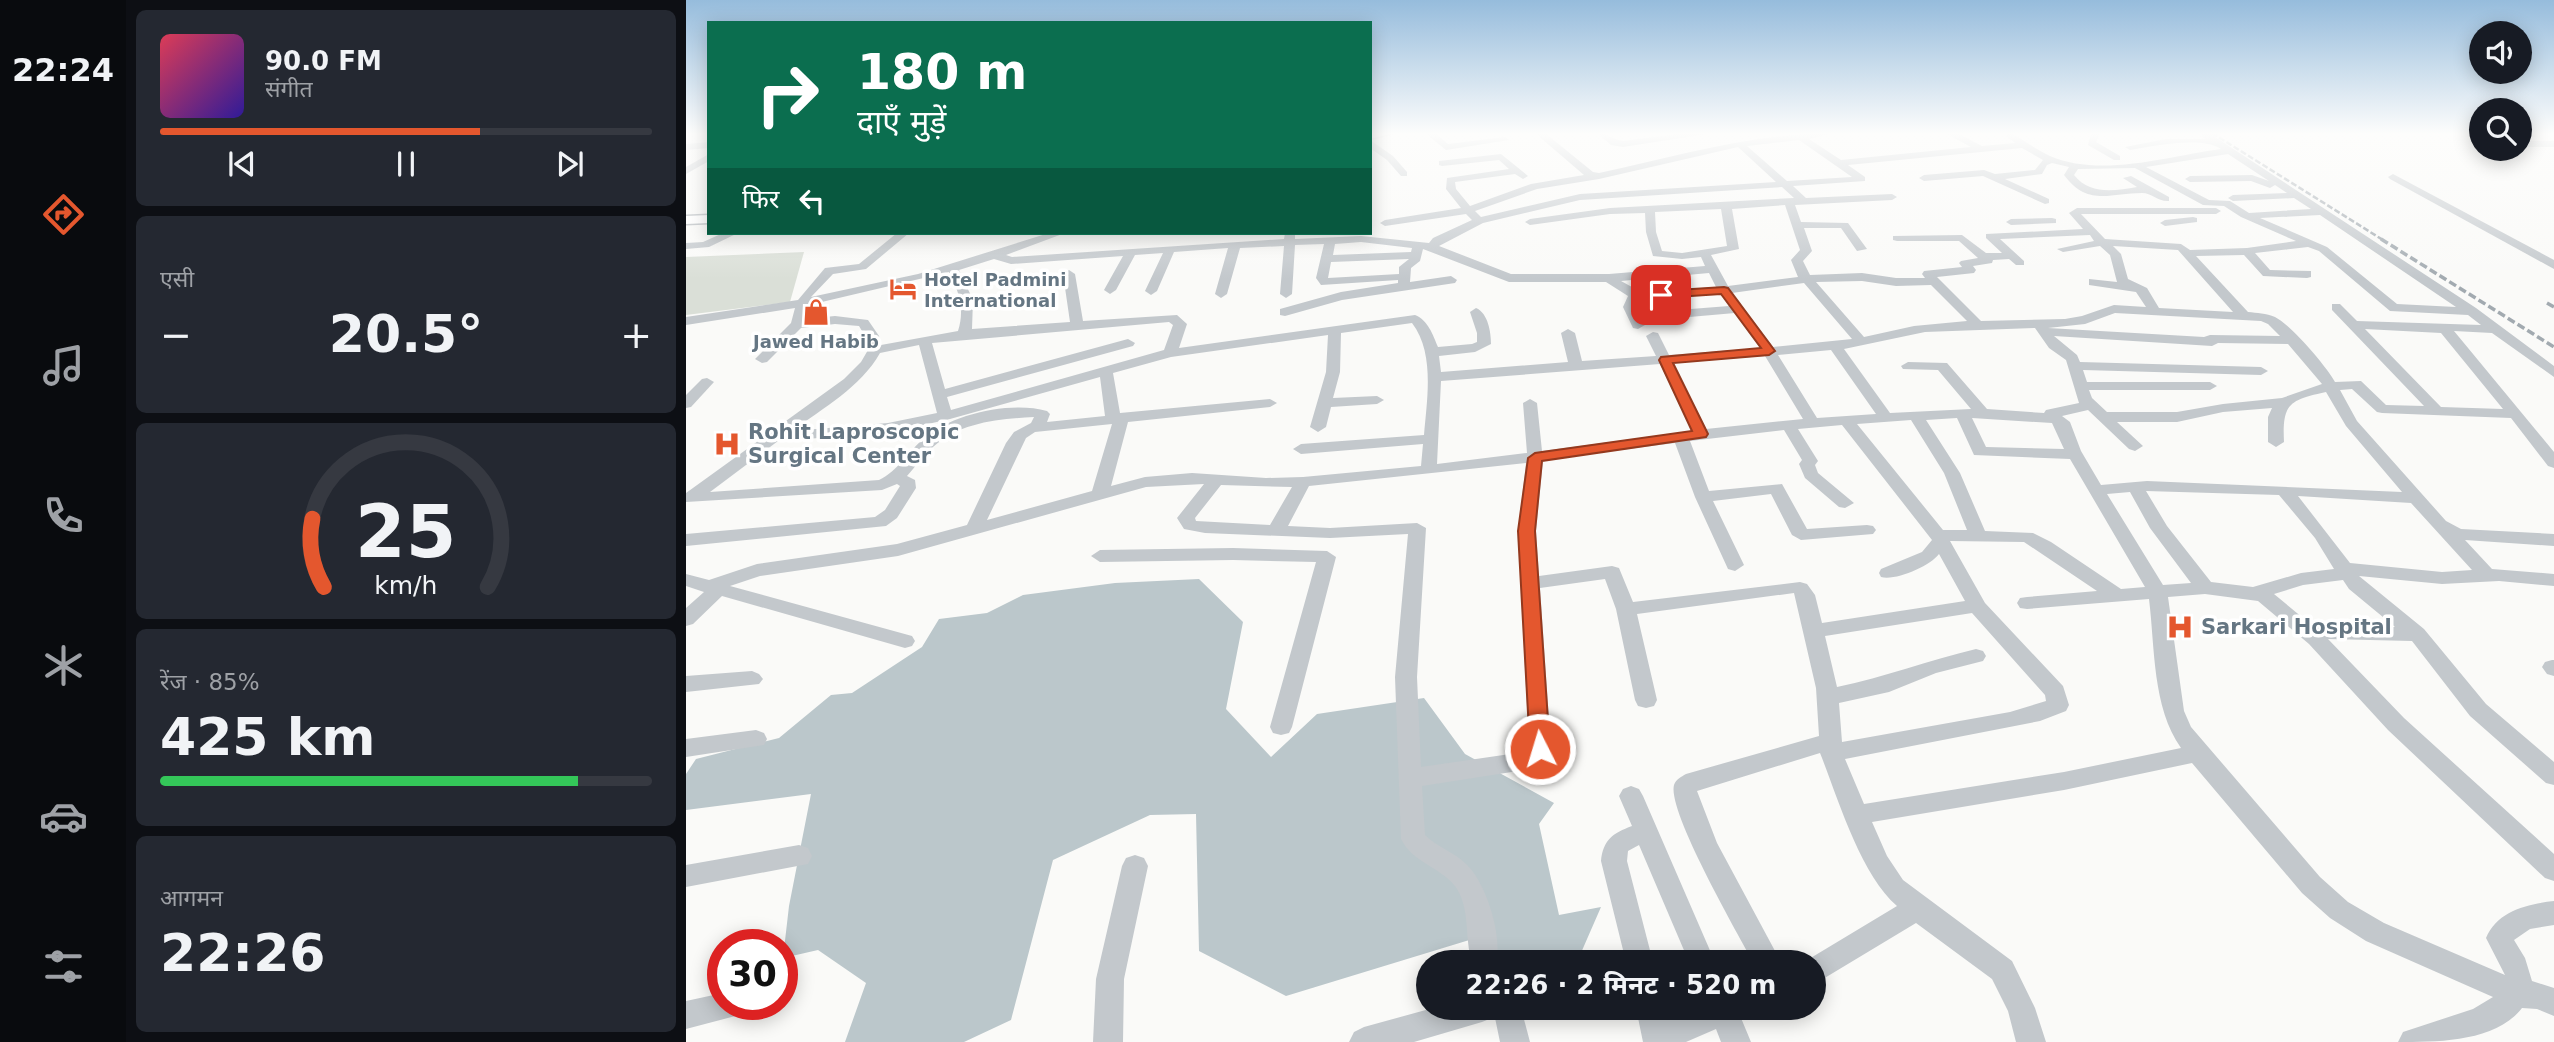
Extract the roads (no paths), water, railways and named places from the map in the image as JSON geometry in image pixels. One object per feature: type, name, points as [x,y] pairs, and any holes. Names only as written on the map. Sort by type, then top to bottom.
[{"type":"main road","points":[[686,219],[707,218]]},
{"type":"street","points":[[1450,182],[1451,189],[1479,221]]},
{"type":"street","points":[[1530,182],[1535,186]]},
{"type":"street","points":[[1385,223],[1468,210],[1535,186],[1563,182]]},
{"type":"street","points":[[1782,182],[1803,201]]},
{"type":"street","points":[[1432,247],[1437,240],[1479,221],[1580,197],[1829,182]]},
{"type":"street","points":[[2005,182],[2045,201]]},
{"type":"street","points":[[2073,182],[2076,186],[2095,194],[2147,189]]},
{"type":"street","points":[[2134,182],[2165,199]]},
{"type":"street","points":[[2167,182],[2207,203],[2226,203],[2245,215],[2323,249],[2394,308],[2471,311]]},
{"type":"street","points":[[2260,182],[2293,196]]},
{"type":"street","points":[[2273,182],[2471,311],[2554,373]]},
{"type":"street","points":[[2401,182],[2554,265]]},
{"type":"street","points":[[2076,186],[2069,189],[2098,210]]},
{"type":"street","points":[[2218,191],[2278,190]]},
{"type":"street","points":[[2118,192],[2136,203]]},
{"type":"street","points":[[2233,198],[2293,196]]},
{"type":"street","points":[[1530,222],[1592,213],[1892,197]]},
{"type":"street","points":[[1790,204],[1806,251],[1797,260],[1800,271],[1862,343]]},
{"type":"street","points":[[1650,209],[1651,232],[1657,254],[1705,254],[1733,248],[1726,206]]},
{"type":"street","points":[[2130,287],[2122,281],[2115,254],[2074,212],[2213,210],[2228,216]]},
{"type":"street","points":[[2165,223],[2228,216],[2322,212]]},
{"type":"street","points":[[2011,222],[2084,221]]},
{"type":"street","points":[[1799,225],[1844,225],[1861,249]]},
{"type":"street","points":[[686,246],[705,245],[728,235]]},
{"type":"street","points":[[762,359],[797,324],[803,303],[829,271],[862,267],[901,235]]},
{"type":"street","points":[[686,321],[803,303],[882,287],[997,256],[1054,235]]},
{"type":"street","points":[[1205,246],[1212,235]]},
{"type":"street","points":[[1983,257],[2015,260],[1990,236],[2098,237],[2176,245],[2189,253],[2243,315]]},
{"type":"street","points":[[2063,249],[2085,247],[2098,237]]},
{"type":"street","points":[[997,256],[1011,261],[1235,245],[1289,238],[1361,239],[1416,250]]},
{"type":"street","points":[[1286,294],[1289,238]]},
{"type":"street","points":[[1897,238],[1962,238],[1988,261],[1965,263],[1970,270],[1928,274],[1978,325]]},
{"type":"street","points":[[1353,258],[1361,239]]},
{"type":"street","points":[[1330,240],[1322,278],[1325,282],[1451,280]]},
{"type":"street","points":[[2189,253],[2247,251],[2310,243]]},
{"type":"street","points":[[1221,294],[1235,245]]},
{"type":"street","points":[[1326,259],[1432,247],[1509,278],[1609,278],[1710,269]]},
{"type":"street","points":[[1151,292],[1170,248]]},
{"type":"street","points":[[1404,281],[1405,267],[1414,261],[1416,250]]},
{"type":"street","points":[[1110,290],[1131,251]]},
{"type":"street","points":[[2247,251],[2267,272],[2307,274]]},
{"type":"street","points":[[1705,254],[1710,269],[1769,351],[1812,422]]},
{"type":"street","points":[[953,269],[967,298],[968,321],[964,334]]},
{"type":"street","points":[[1069,274],[1077,324]]},
{"type":"street","points":[[1609,278],[1635,295],[1724,290],[1807,279],[1862,277],[1896,282],[1934,281]]},
{"type":"street","points":[[1286,312],[1404,281]]},
{"type":"street","points":[[2093,282],[2143,291],[2155,311]]},
{"type":"street","points":[[1635,295],[1629,307],[1638,325]]},
{"type":"street","points":[[2336,307],[2437,411]]},
{"type":"street","points":[[1678,314],[1738,309]]},
{"type":"street","points":[[2042,328],[2085,320],[2109,309],[2268,318],[2292,340],[2330,386],[2351,423],[2487,576]]},
{"type":"street","points":[[1433,352],[1475,348],[1484,344],[1484,333],[1476,312]]},
{"type":"street","points":[[875,350],[964,334],[1172,318],[1180,324],[1170,353]]},
{"type":"street","points":[[686,333],[701,319]]},
{"type":"street","points":[[773,437],[888,428],[945,416],[1170,353],[1415,319],[1425,327],[1433,352],[1435,377],[1429,470]]},
{"type":"street","points":[[688,499],[849,382],[867,364],[875,350],[872,336],[863,323],[835,320],[797,324]]},
{"type":"street","points":[[2065,323],[2078,333]]},
{"type":"street","points":[[1435,377],[1835,346],[1862,343],[1890,332],[1978,325],[2211,340],[2292,340]]},
{"type":"street","points":[[2354,326],[2493,329]]},
{"type":"street","points":[[2042,328],[2054,345],[2072,358],[2082,396],[2088,404],[2135,446]]},
{"type":"street","points":[[2442,328],[2458,341],[2554,463]]},
{"type":"street","points":[[1318,427],[1333,372],[1335,330]]},
{"type":"street","points":[[1568,333],[1576,367]]},
{"type":"street","points":[[1653,336],[1701,434]]},
{"type":"street","points":[[924,340],[945,416]]},
{"type":"street","points":[[939,395],[1128,343]]},
{"type":"street","points":[[1835,346],[1886,417]]},
{"type":"street","points":[[1908,366],[1942,366],[1981,411]]},
{"type":"street","points":[[2075,366],[2261,371]]},
{"type":"street","points":[[1100,494],[1117,417],[1106,371]]},
{"type":"street","points":[[686,404],[708,382]]},
{"type":"street","points":[[2105,417],[2177,416],[2283,402],[2330,386],[2356,384],[2382,409],[2515,414]]},
{"type":"street","points":[[2080,386],[2210,386]]},
{"type":"street","points":[[1324,403],[1377,400]]},
{"type":"street","points":[[2276,442],[2276,414],[2283,402]]},
{"type":"street","points":[[975,528],[1014,443],[1020,435],[1038,427],[1270,403]]},
{"type":"street","points":[[1411,778],[1518,762],[1537,756],[1540,749],[1527,531],[1535,458],[1530,403]]},
{"type":"street","points":[[2051,413],[2079,409],[2088,404]]},
{"type":"street","points":[[686,619],[713,588],[757,570],[898,550],[1100,494],[1170,478],[1266,483],[1303,482],[1535,458],[1680,436],[1846,419],[1981,411],[2056,419],[2062,422],[2075,454],[2158,593],[2173,711],[2181,731],[2197,753],[2311,886],[2339,910],[2375,932],[2517,993],[2539,995],[2554,1002]]},
{"type":"street","points":[[688,499],[873,486],[897,477],[931,439],[957,425],[1034,412],[1042,414],[1038,427]]},
{"type":"street","points":[[1962,413],[1980,452],[2075,454]]},
{"type":"street","points":[[1916,416],[1940,447],[1955,476],[1978,536]]},
{"type":"street","points":[[1761,950],[1709,850],[1688,804],[1685,787],[1694,781],[1830,747],[2010,720],[2040,713],[2057,705],[2055,692],[2000,635],[1977,606],[1939,538],[1846,419]]},
{"type":"street","points":[[1787,424],[1810,461],[1807,464],[1811,475],[1845,503]]},
{"type":"street","points":[[1680,436],[1703,497],[1735,565]]},
{"type":"street","points":[[1301,449],[1429,439]]},
{"type":"street","points":[[686,540],[880,522],[891,514],[908,488],[909,484],[897,477]]},
{"type":"street","points":[[1217,479],[1186,518],[1190,525],[1330,533],[1417,528],[1406,677],[1413,839],[1424,852],[1460,873],[1475,896],[1483,950]]},
{"type":"street","points":[[1276,531],[1303,482]]},
{"type":"street","points":[[2097,489],[2135,486],[2417,498]]},
{"type":"street","points":[[2135,486],[2159,528],[2206,588]]},
{"type":"street","points":[[1703,497],[1776,488],[1801,536],[1867,530]]},
{"type":"street","points":[[2284,491],[2321,534],[2345,571],[2390,615],[2417,634],[2478,710],[2554,776]]},
{"type":"street","points":[[2446,529],[2458,534],[2554,540]]},
{"type":"street","points":[[1281,727],[1327,557],[1330,533]]},
{"type":"street","points":[[1939,538],[2015,536],[2034,541],[2118,596]]},
{"type":"street","points":[[1888,573],[1928,556],[1939,538]]},
{"type":"street","points":[[1100,555],[1233,554],[1327,557]]},
{"type":"street","points":[[2256,593],[2301,579],[2345,571],[2442,578],[2487,576],[2554,580]]},
{"type":"street","points":[[1529,583],[1612,572],[1626,609],[1646,701]]},
{"type":"street","points":[[686,580],[905,641]]},
{"type":"street","points":[[1626,609],[1794,587],[1804,591],[1828,697],[1830,747],[1877,862],[1894,888],[1917,908],[2002,970],[2021,1008],[2031,1042]]},
{"type":"street","points":[[2026,603],[2206,588],[2256,593],[2268,598],[2305,629],[2396,724],[2554,870]]},
{"type":"street","points":[[1814,631],[1977,606]]},
{"type":"street","points":[[2305,629],[2344,634],[2417,634]]},
{"type":"street","points":[[1828,697],[1889,684],[1931,667],[1976,656]]},
{"type":"street","points":[[686,684],[752,679]]},
{"type":"street","points":[[686,748],[756,739]]},
{"type":"street","points":[[1857,815],[2064,782],[2197,753]]},
{"type":"street","points":[[1631,796],[1697,950]]},
{"type":"street","points":[[1636,950],[1614,861],[1614,849],[1619,842],[1646,832]]},
{"type":"street","points":[[686,877],[799,856]]},
{"type":"street","points":[[1108,1042],[1110,979],[1135,866]]},
{"type":"street","points":[[1826,964],[1917,908]]},
{"type":"street","points":[[2413,1042],[2499,1013],[2517,993],[2519,976],[2500,938],[2506,927],[2523,919],[2554,913]]},
{"type":"street","points":[[686,1015],[707,1010]]},
{"type":"street","points":[[1364,1042],[1440,1020]]},
{"type":"street","points":[[1510,1020],[1516,1042]]},
{"type":"street","points":[[1653,1020],[1659,1042],[1701,1020]]},
{"type":"street","points":[[1729,1020],[1736,1042]]},
{"type":"railway","points":[[2290,182],[2383,240]]},
{"type":"railway","points":[[2381,239],[2554,347]]},
{"type":"railway","points":[[2547,303],[2554,307]]},
{"type":"place","name":"Hotel Padmini International","points":[[903,289]]},
{"type":"place","name":"Jawed Habib","points":[[816,312]]},
{"type":"place","name":"Rohit Laproscopic Surgical Center","points":[[727,444]]},
{"type":"place","name":"Sarkari Hospital","points":[[2180,627]]}]
